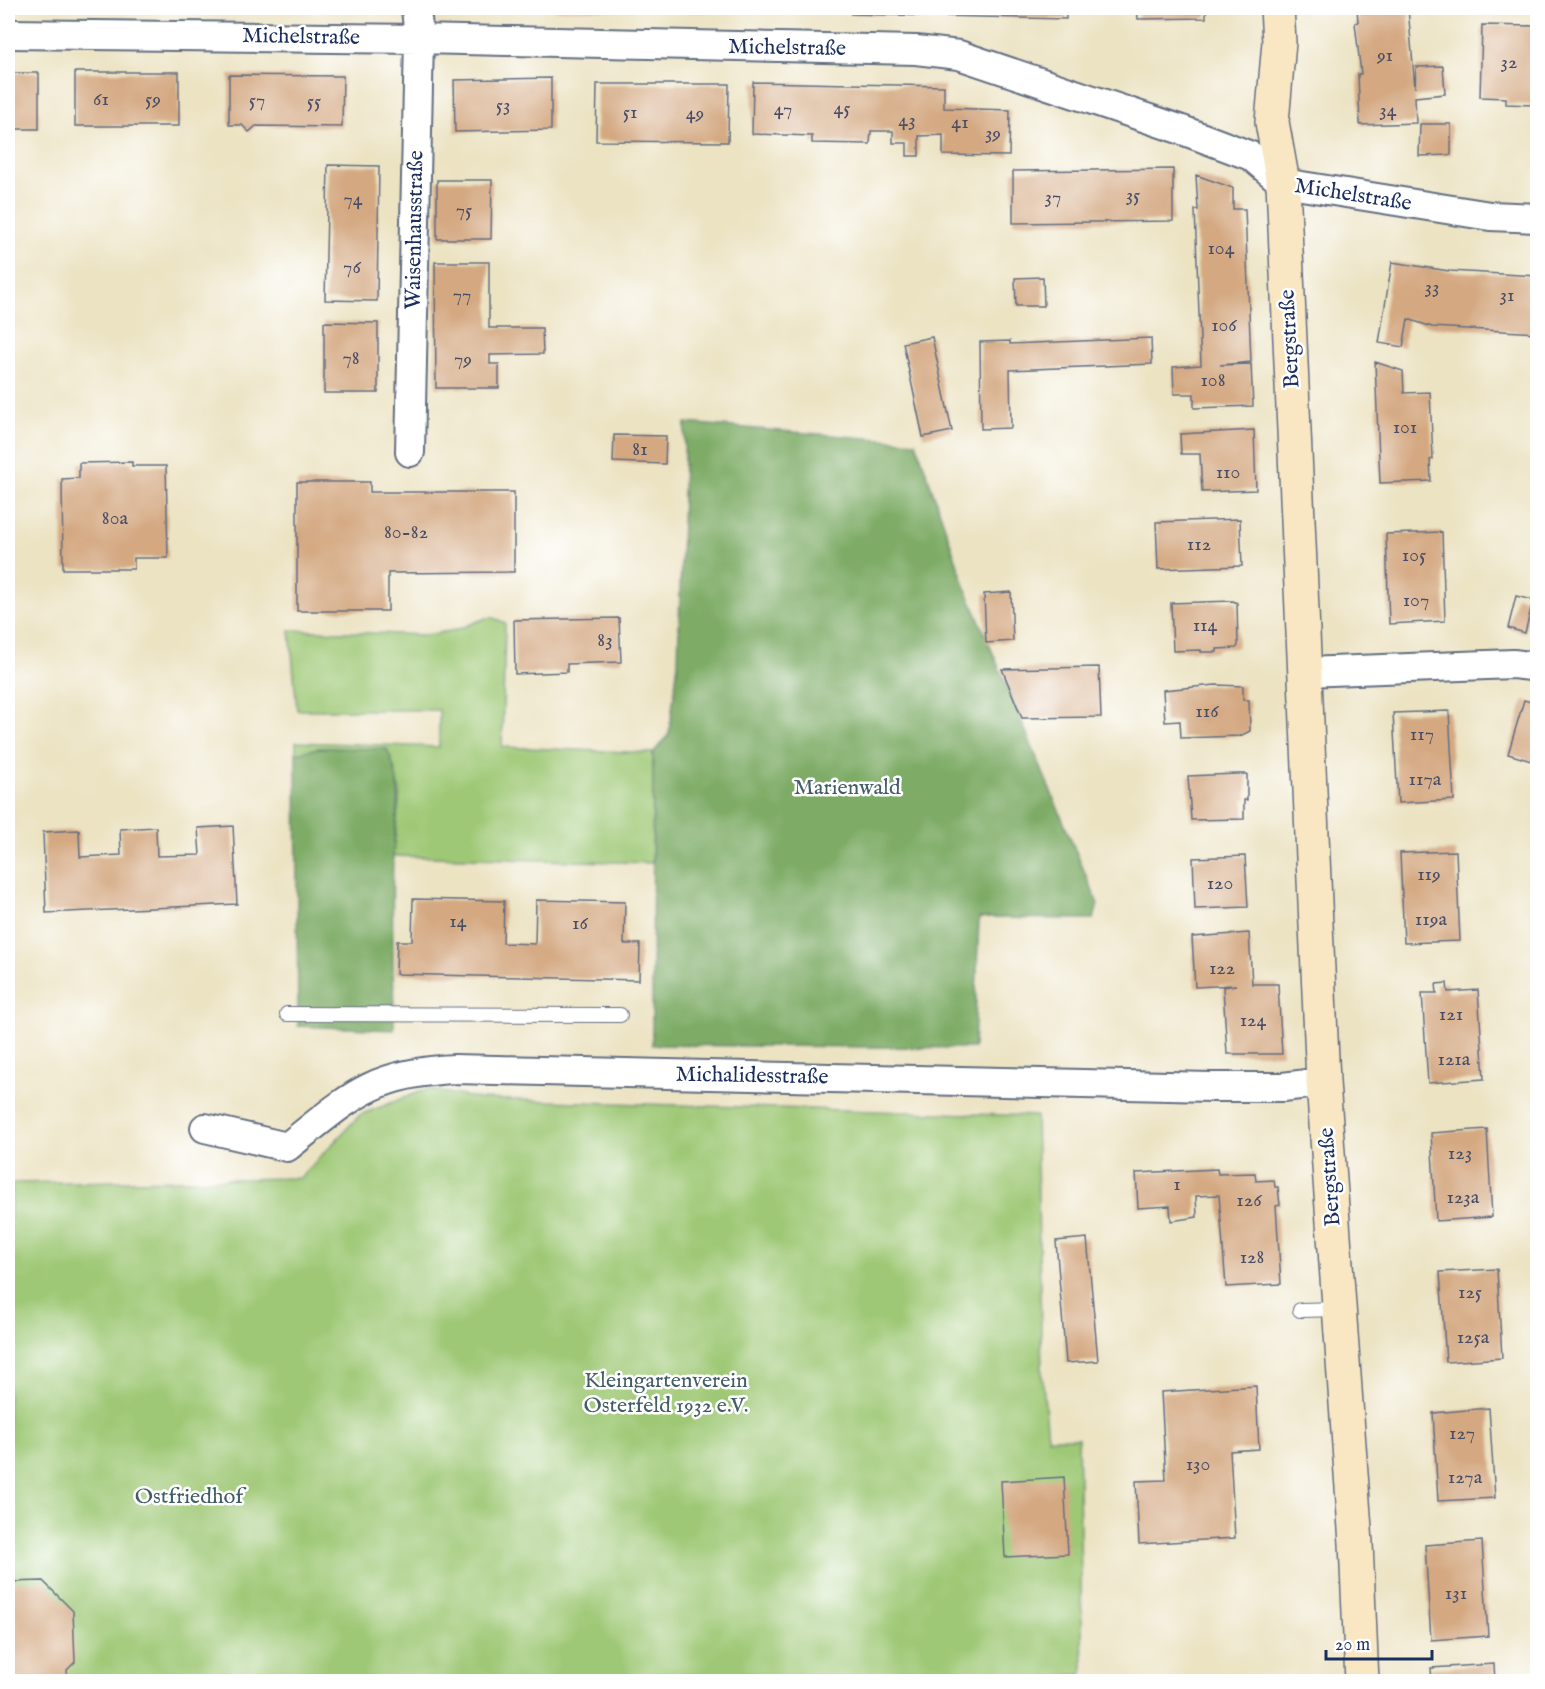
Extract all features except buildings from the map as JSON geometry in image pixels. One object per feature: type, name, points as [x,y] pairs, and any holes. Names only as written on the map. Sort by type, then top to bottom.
[{"type":"street","name":"Waisenhausstraße","points":[[410,452],[419,39],[416,8]]},
{"type":"street","name":"Bergstraße","points":[[1277,8],[1278,42],[1272,122],[1283,183],[1323,1082],[1340,1309],[1362,1682]]},
{"type":"street","name":"Michelstraße","points":[[8,34],[419,39],[916,50],[959,55],[1182,130],[1251,156],[1283,183],[1490,216],[1538,218]]},
{"type":"street","points":[[1305,672],[1513,664],[1538,667]]},
{"type":"street","name":"Michalidesstraße","points":[[205,1128],[287,1147],[338,1107],[376,1082],[416,1071],[454,1069],[1211,1087],[1283,1087],[1323,1082]]},
{"type":"lane","points":[[287,1014],[620,1015]]},
{"type":"lane","points":[[1300,1310],[1340,1309]]},
{"type":"green space","name":"Marienwald","points":[[685,423],[916,442],[966,589],[1098,904],[1094,919],[979,918],[974,1048],[652,1045],[653,753],[669,734],[678,663]]},
{"type":"green space","points":[[486,618],[494,618],[505,623],[502,747],[653,753],[652,863],[393,856],[400,792],[387,750],[319,748],[296,753],[296,742],[439,747],[439,710],[297,710],[290,630],[426,635],[456,630]]},
{"type":"green space","points":[[319,748],[387,749],[397,778],[398,804],[392,879],[394,1030],[298,1026],[296,753]]},
{"type":"green space","name":"Kleingartenverein Osterfeld 1932 e.V.","points":[[427,1089],[480,1099],[1036,1116],[1042,1374],[1048,1438],[1078,1438],[1083,1674],[1014,1682],[8,1682],[8,1273],[12,1183],[300,1178],[360,1115]]},
{"type":"park label","name":"Ostfriedhof","points":[[189,1497]]}]
